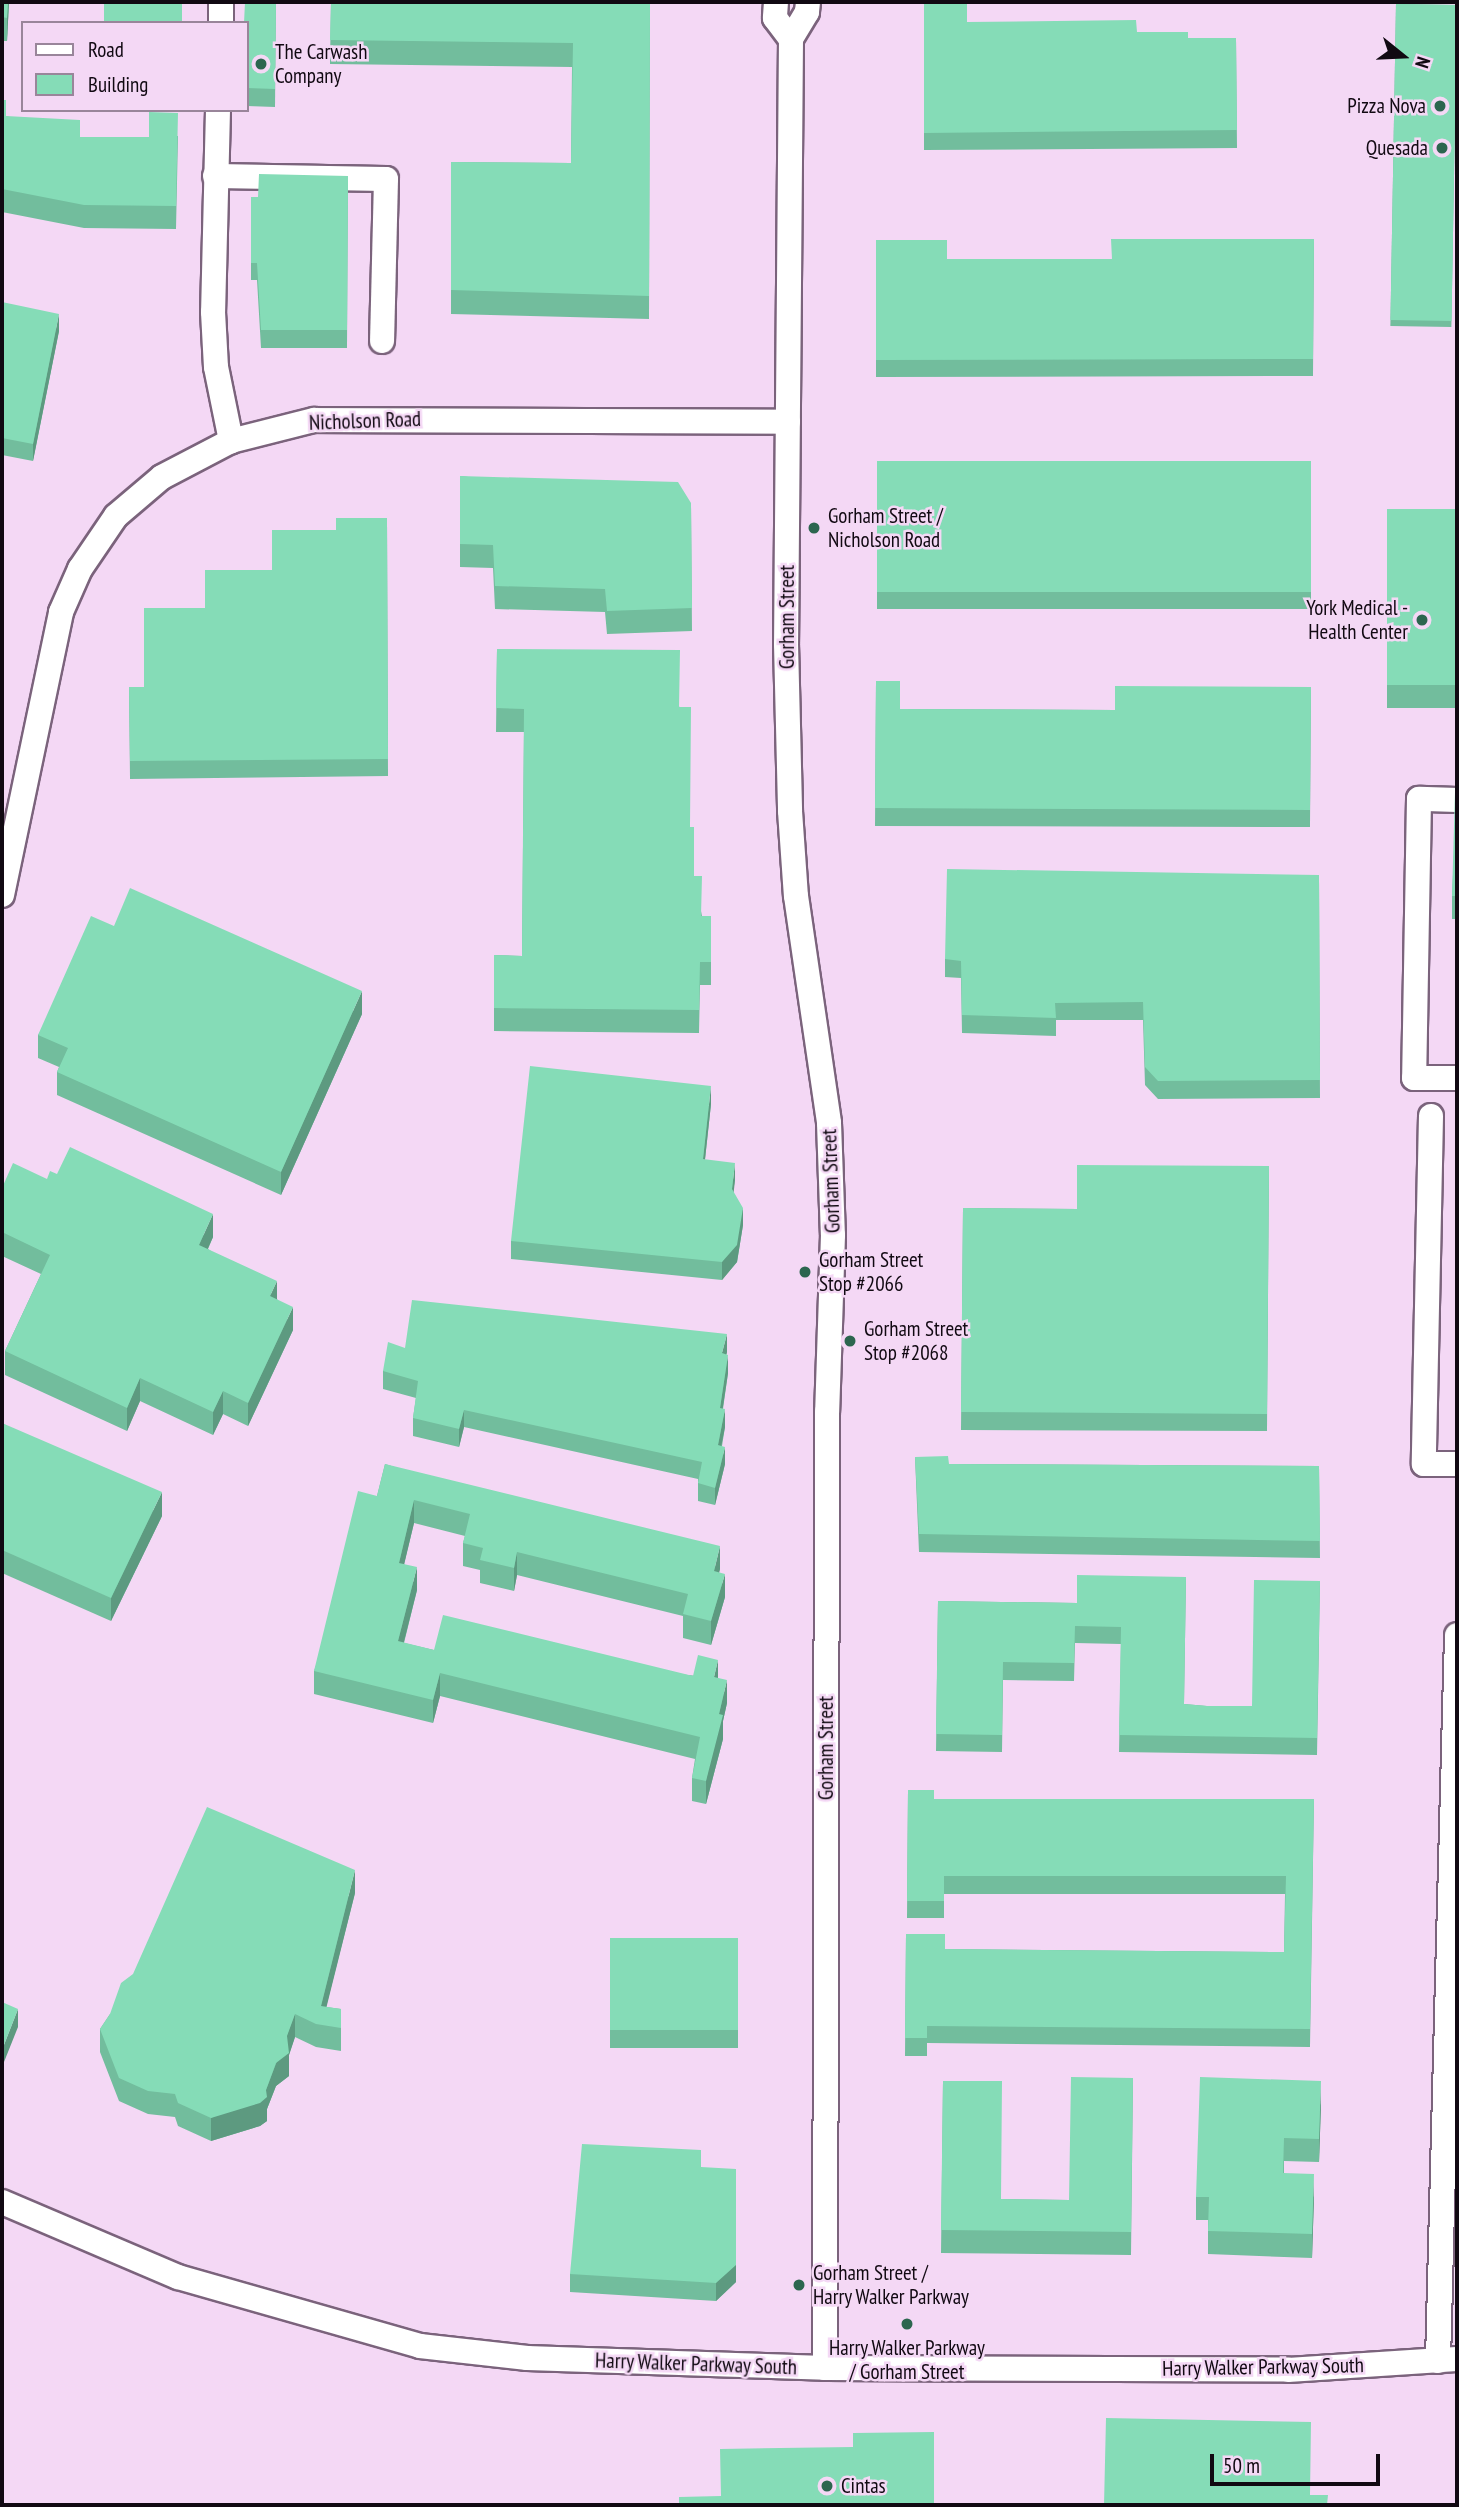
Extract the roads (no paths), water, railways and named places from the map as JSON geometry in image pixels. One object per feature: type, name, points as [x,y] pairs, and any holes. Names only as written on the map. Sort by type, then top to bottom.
[{"type":"street","points":[[221,2],[221,21]]},
{"type":"street","name":"Gorham Street","points":[[776,2],[775,18],[791,39]]},
{"type":"street","name":"Gorham Street","points":[[808,2],[807,12],[791,39],[786,644],[790,811],[796,895],[829,1123],[833,1235],[827,1437],[825,2368]]},
{"type":"street","points":[[218,112],[215,176],[216,367],[231,441]]},
{"type":"street","points":[[215,176],[386,179],[382,341]]},
{"type":"street","name":"Nicholson Road","points":[[2,895],[61,612],[80,569],[116,516],[153,485],[206,452],[231,441],[314,420],[788,422]]},
{"type":"street","points":[[1457,800],[1419,799],[1414,1078],[1457,1078]]},
{"type":"street","points":[[1431,1115],[1424,1464],[1457,1464]]},
{"type":"street","points":[[1448,2360],[1457,1635]]},
{"type":"street","name":"Harry Walker Parkway South","points":[[2,2202],[178,2277],[420,2346],[527,2358],[825,2368],[1288,2370],[1448,2360]]},
{"type":"place","name":"The Carwash Company","points":[[261,64]]},
{"type":"place","name":"Pizza Nova","points":[[1440,106]]},
{"type":"place","name":"Quesada","points":[[1442,148]]},
{"type":"place","name":"Gorham Street / Nicholson Road","points":[[814,528]]},
{"type":"place","name":"York Medical - Health Center","points":[[1422,620]]},
{"type":"place","name":"Gorham Street Stop #2066","points":[[805,1272]]},
{"type":"place","name":"Gorham Street Stop #2068","points":[[850,1341]]},
{"type":"place","name":"Gorham Street / Harry Walker Parkway","points":[[799,2285]]},
{"type":"place","name":"Harry Walker Parkway / Gorham Street","points":[[907,2324]]},
{"type":"place","name":"Cintas","points":[[827,2486]]}]
